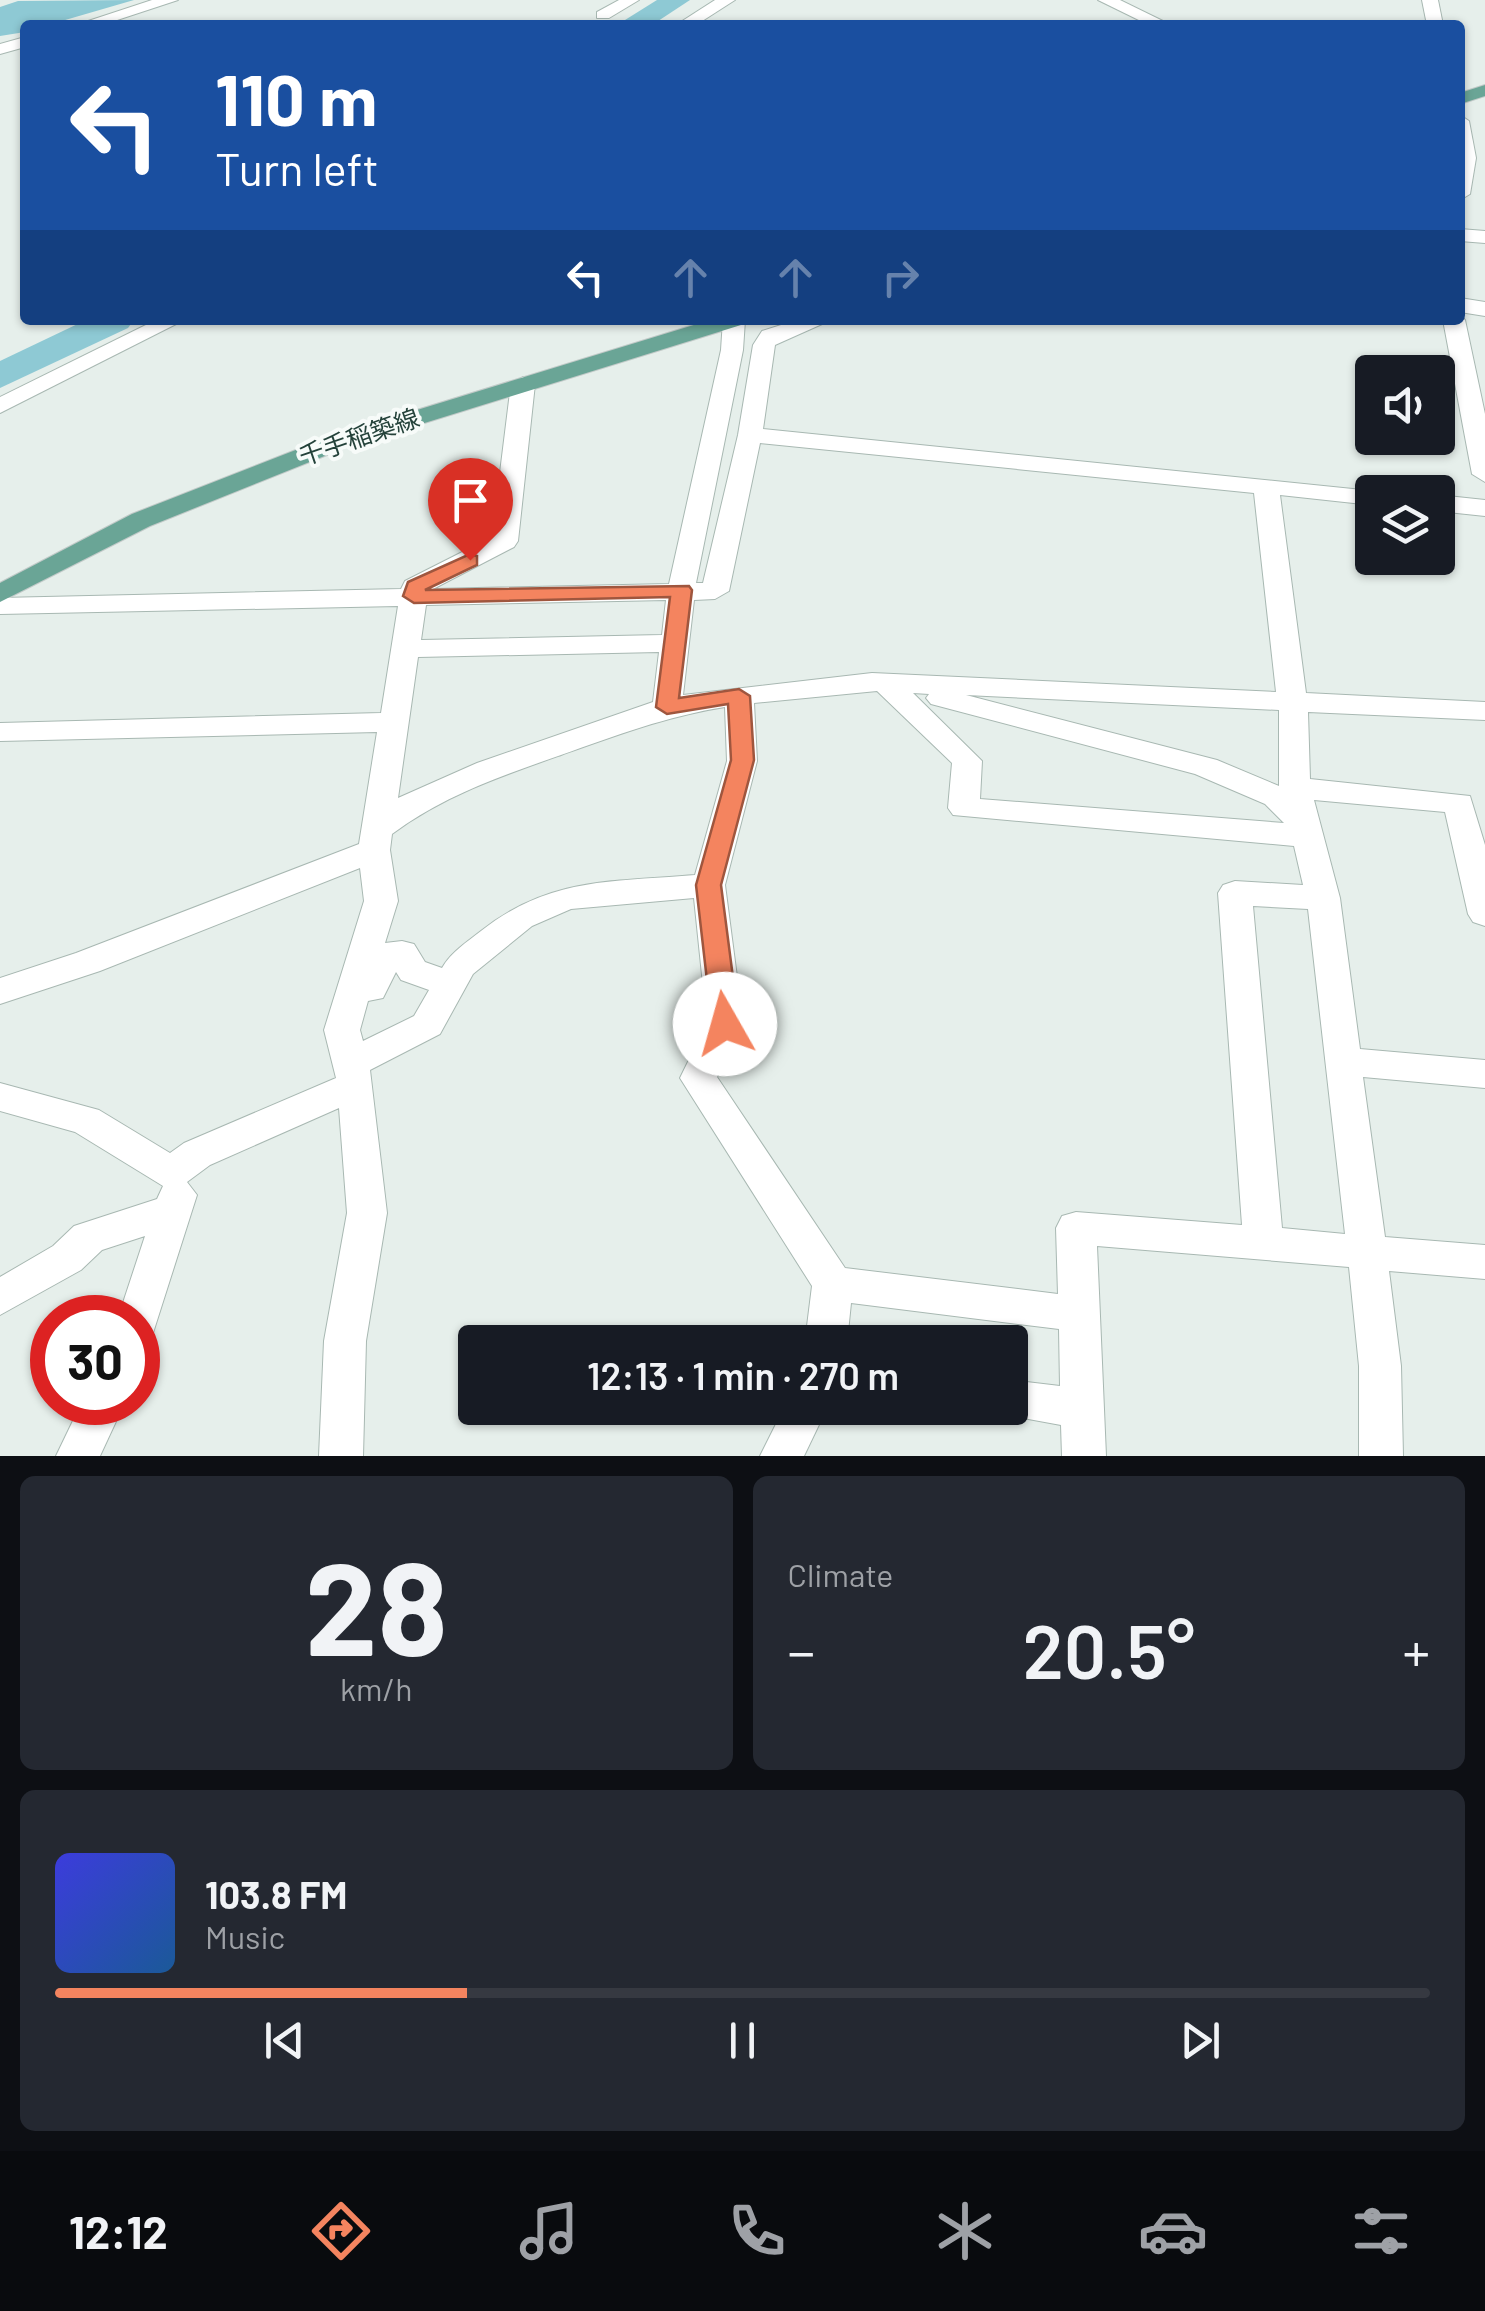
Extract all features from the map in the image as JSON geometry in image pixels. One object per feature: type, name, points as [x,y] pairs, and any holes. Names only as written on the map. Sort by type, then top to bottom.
[{"type":"main road","name":"千手稲築線","points":[[0,594],[141,520],[338,442],[717,325]]},
{"type":"street","points":[[101,20],[170,0]]},
{"type":"street","points":[[603,15],[632,0]]},
{"type":"street","points":[[693,20],[727,0]]},
{"type":"street","points":[[1106,0],[1152,20]]},
{"type":"street","points":[[1465,132],[1475,161]]},
{"type":"street","points":[[0,406],[163,325]]},
{"type":"street","points":[[667,707],[681,590],[732,350],[734,325]]},
{"type":"street","points":[[0,606],[714,592],[750,435],[764,345],[770,336],[804,325]]},
{"type":"street","points":[[1455,325],[1485,474]]},
{"type":"street","points":[[342,1456],[345,1341],[367,1212],[353,1074],[342,1030],[381,901],[376,839],[415,587],[505,541],[522,384]]},
{"type":"street","points":[[750,435],[1355,494]]},
{"type":"street","points":[[1266,486],[1289,700],[1295,724],[1294,788],[1323,898],[1367,1254],[1380,1366],[1381,1456]]},
{"type":"street","points":[[1455,505],[1485,508]]},
{"type":"street","points":[[406,649],[675,643]]},
{"type":"street","points":[[885,683],[967,761],[964,808],[1305,830]]},
{"type":"street","points":[[885,683],[1206,767],[1276,797],[1305,830]]},
{"type":"street","points":[[0,991],[88,962],[376,839],[396,812],[436,791],[667,707],[739,696],[885,683],[1485,711]]},
{"type":"street","points":[[739,696],[742,760],[709,885],[725,1024],[720,1041],[702,1062],[698,1078],[834,1284],[828,1325]]},
{"type":"street","points":[[0,732],[394,722]]},
{"type":"street","points":[[1294,788],[1460,803],[1485,914]]},
{"type":"street","points":[[145,1295],[173,1191],[198,1154],[353,1074],[428,1025],[461,965],[478,949],[543,905],[566,898],[709,885]]},
{"type":"street","points":[[1263,1244],[1234,893],[1323,898]]},
{"type":"street","points":[[348,1012],[366,999],[387,955],[402,953],[413,972],[450,984]]},
{"type":"street","points":[[1341,1062],[1485,1074]]},
{"type":"street","points":[[0,1097],[86,1120],[173,1191]]},
{"type":"street","points":[[0,1298],[67,1258],[88,1238],[173,1191]]},
{"type":"street","points":[[1084,1456],[1076,1228],[1485,1262]]},
{"type":"street","points":[[834,1284],[1079,1314]]},
{"type":"street","points":[[1028,1400],[1082,1408]]},
{"type":"street","points":[[78,1456],[93,1425]]},
{"type":"street","points":[[792,1454],[801,1425]]},
{"type":"water","points":[[134,0],[65,20],[20,20],[20,33],[0,36],[0,7],[18,1]]},
{"type":"waterway","points":[[640,20],[677,0]]},
{"type":"waterway","points":[[0,376],[105,325]]},
{"type":"route","points":[[470,560],[415,587],[414,596],[681,590],[667,707],[739,696],[742,760],[709,885],[725,1024]]}]
